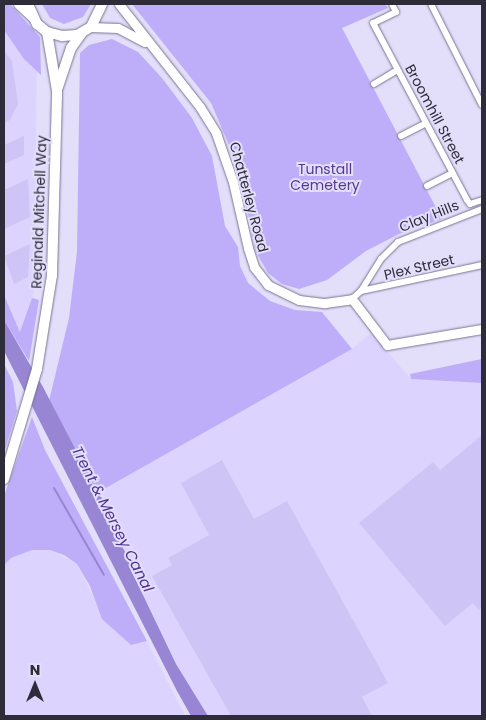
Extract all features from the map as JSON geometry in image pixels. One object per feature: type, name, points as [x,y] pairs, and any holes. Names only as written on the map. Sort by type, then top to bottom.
[{"type":"main road","points":[[28,4],[33,19],[47,32],[62,36],[86,30]]},
{"type":"main road","name":"Reginald Mitchell Way","points":[[57,90],[72,48],[102,4]]},
{"type":"main road","name":"Reginald Mitchell Way","points":[[4,479],[25,415],[37,369],[54,253],[57,90],[47,32]]},
{"type":"street","points":[[18,4],[33,19]]},
{"type":"street","name":"Chatterley Road","points":[[119,4],[200,107],[216,133],[234,182],[248,248],[260,276],[279,292],[299,300],[325,303],[352,299]]},
{"type":"street","name":"Broomhill Street","points":[[392,4],[396,12],[373,23],[467,200],[470,204],[482,200]]},
{"type":"street","points":[[430,4],[482,105]]},
{"type":"street","name":"Chatterley Road","points":[[86,30],[118,28],[151,46]]},
{"type":"street","points":[[374,84],[397,70]]},
{"type":"street","points":[[401,136],[426,123]]},
{"type":"street","points":[[427,186],[452,173]]},
{"type":"street","name":"Clay Hills","points":[[352,299],[361,291],[380,258],[398,242],[482,209]]},
{"type":"street","name":"Plex Street","points":[[361,291],[482,265]]},
{"type":"street","points":[[352,299],[387,346],[482,329]]},
{"type":"shaded area","points":[[4,9],[37,49],[34,292],[21,333],[4,295]]},
{"type":"shaded area","points":[[4,320],[43,387],[92,481],[92,487],[107,504],[107,520],[128,557],[132,572],[176,664],[208,716],[191,716],[177,691],[4,351]]},
{"type":"shaded area","points":[[371,333],[411,379],[482,383],[482,716],[208,716],[176,664],[132,571],[128,557],[107,520],[97,493],[352,349]]},
{"type":"shaded area","points":[[32,550],[50,550],[77,564],[95,600],[131,645],[147,641],[185,716],[4,716],[4,565],[11,558]]},
{"type":"green space","points":[[4,4],[10,4],[40,37],[41,75],[24,59],[4,30]]},
{"type":"green space","points":[[42,4],[91,4],[83,17],[64,24],[50,18]]},
{"type":"green space","name":"Tunstall Cemetery","points":[[132,4],[385,4],[388,8],[342,28],[442,219],[399,234],[366,251],[327,280],[299,289],[282,284],[268,273],[256,252],[238,166],[211,103]]},
{"type":"green space","points":[[112,39],[138,52],[162,78],[192,118],[212,156],[225,226],[238,247],[240,266],[248,283],[270,301],[295,310],[322,312],[352,349],[97,493],[49,401],[69,318],[77,252],[80,53],[89,45]]},
{"type":"green space","points":[[4,295],[20,332],[32,298],[39,300],[29,361],[4,320]]},
{"type":"green space","points":[[482,359],[482,383],[411,379],[410,374]]},
{"type":"green space","points":[[4,364],[13,382],[17,411],[4,453]]},
{"type":"green space","points":[[32,417],[45,450],[147,641],[131,645],[102,619],[90,586],[77,564],[64,555],[50,550],[32,550],[11,558],[4,565],[4,496]]},
{"type":"building","points":[[4,51],[12,61],[18,104],[10,120],[4,123]]},
{"type":"building","points":[[24,136],[24,155],[4,164],[4,145]]},
{"type":"building","points":[[28,179],[30,217],[4,229],[4,190]]},
{"type":"building","points":[[30,244],[28,277],[14,284],[4,256]]},
{"type":"building","points":[[482,435],[482,607],[479,610],[473,603],[445,626],[359,523],[433,462],[440,470]]},
{"type":"building","points":[[222,460],[254,519],[287,501],[388,683],[362,697],[372,716],[231,716],[152,576],[172,565],[168,558],[209,535],[181,483]]},
{"type":"waterway","points":[[54,488],[104,575]]},
{"type":"water label","name":"Trent & Mersey Canal","points":[[113,519]]}]
